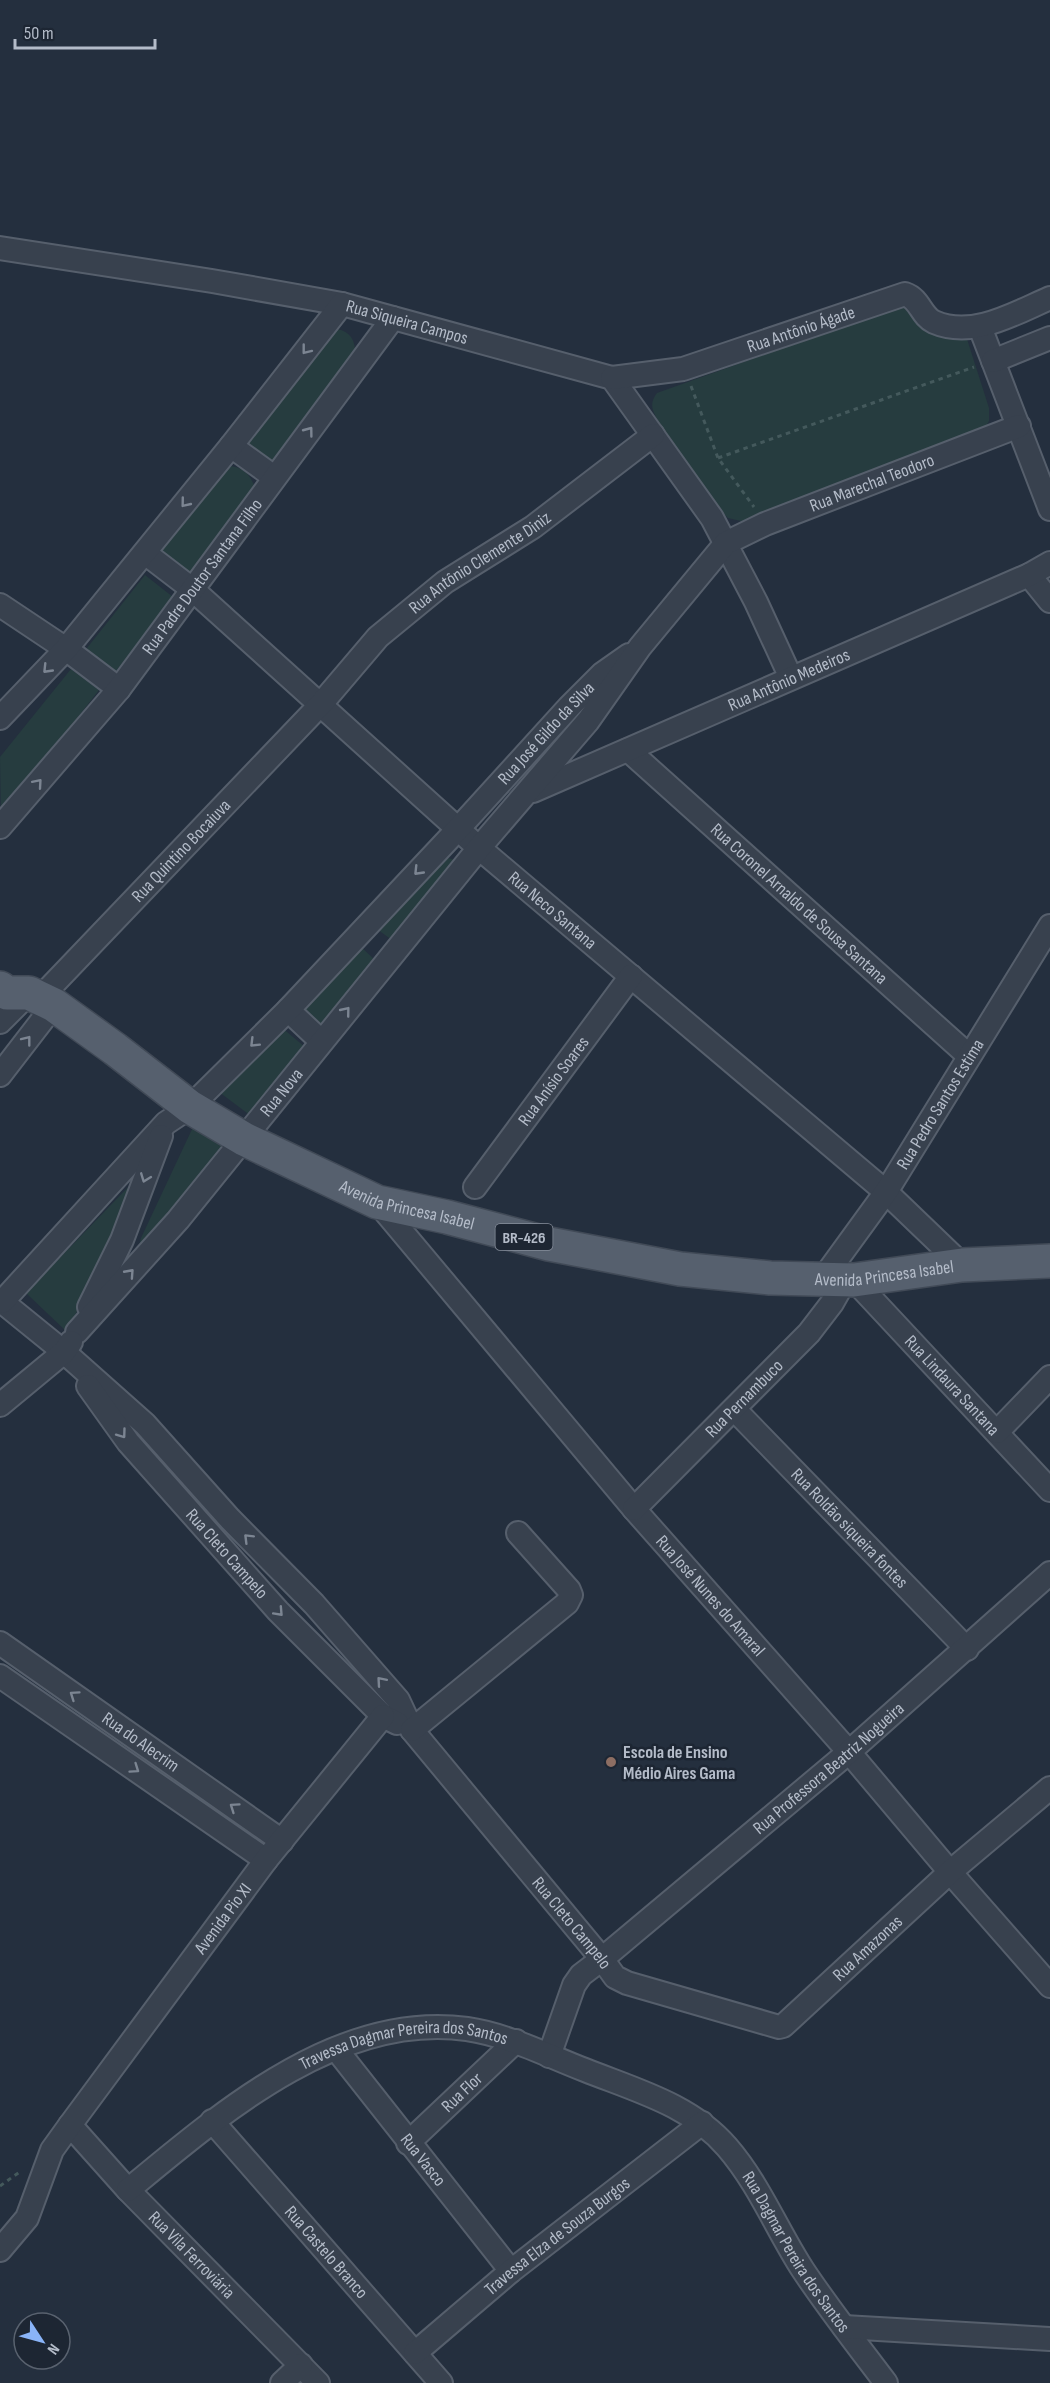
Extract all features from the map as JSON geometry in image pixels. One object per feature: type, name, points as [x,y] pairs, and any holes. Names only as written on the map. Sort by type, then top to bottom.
[{"type":"main road","name":"Avenida Princesa Isabel","points":[[0,964],[19,978],[31,996],[115,1049],[178,1115],[244,1139],[377,1202],[447,1217],[549,1244],[680,1269],[770,1278],[840,1280],[962,1265],[1050,1261]]},
{"type":"street","name":"Rua Siqueira Campos","points":[[0,248],[342,304],[612,378]]},
{"type":"street","name":"Rua Antônio Ágade","points":[[612,378],[683,369],[905,294],[916,301],[928,318],[935,323],[980,327]]},
{"type":"street","points":[[1050,298],[980,327],[1050,509]]},
{"type":"street","points":[[0,718],[66,649],[231,446],[342,304]]},
{"type":"street","name":"Rua Padre Doutor Santana Filho","points":[[0,827],[119,689],[393,318]]},
{"type":"street","points":[[993,361],[1050,338]]},
{"type":"street","points":[[612,378],[712,518],[790,678]]},
{"type":"street","name":"Rua Marechal Teodoro","points":[[726,543],[765,524],[1020,426]]},
{"type":"street","name":"Rua Antônio Clemente Diniz","points":[[321,704],[378,637],[445,582],[533,527],[652,435]]},
{"type":"street","points":[[231,446],[274,477]]},
{"type":"street","name":"Rua José Gildo da Silva","points":[[479,848],[588,721],[640,647],[726,543]]},
{"type":"street","name":"Rua Neco Santana","points":[[145,553],[192,589],[479,848],[886,1192],[962,1265]]},
{"type":"street","name":"Rua Antônio Medeiros","points":[[527,794],[1029,575],[1050,563]]},
{"type":"street","points":[[1029,575],[1050,601]]},
{"type":"street","points":[[0,605],[66,649],[119,689]]},
{"type":"street","name":"Rua José Gildo da Silva","points":[[458,829],[569,706],[602,674],[640,647]]},
{"type":"street","name":"Rua Quintino Bocaiuva","points":[[31,996],[321,704]]},
{"type":"street","points":[[569,706],[588,721]]},
{"type":"street","points":[[535,744],[555,760]]},
{"type":"street","name":"Rua Coronel Arnaldo de Sousa Santana","points":[[628,750],[969,1056]]},
{"type":"street","name":"Rua Nova","points":[[1,1301],[178,1115],[288,1010],[458,829]]},
{"type":"street","name":"Rua Nova","points":[[77,1332],[178,1220],[479,848]]},
{"type":"street","name":"Rua Pedro Santos Estima","points":[[840,1280],[886,1192],[1050,926]]},
{"type":"street","points":[[363,928],[393,953]]},
{"type":"street","name":"Rua Anísio Soares","points":[[475,1187],[631,976]]},
{"type":"street","points":[[0,1022],[31,996]]},
{"type":"street","points":[[0,1075],[31,996]]},
{"type":"street","points":[[288,1010],[321,1041]]},
{"type":"street","name":"Rua Nova","points":[[0,1405],[64,1352],[77,1332],[122,1240],[178,1115]]},
{"type":"street","name":"Rua José Nunes do Amaral","points":[[377,1202],[634,1509],[849,1752],[1050,1986]]},
{"type":"street","name":"Rua Pernambuco","points":[[634,1509],[809,1333],[832,1303],[840,1280]]},
{"type":"street","name":"Rua Lindaura Santana","points":[[840,1280],[997,1432],[1050,1490]]},
{"type":"street","name":"Rua Cleto Campelo","points":[[1,1301],[64,1352],[144,1424],[230,1519],[314,1604],[398,1700],[412,1730],[615,1977],[627,1983],[779,2027],[787,2025]]},
{"type":"street","name":"Rua Cleto Campelo","points":[[64,1352],[128,1442],[278,1611],[383,1716],[412,1730]]},
{"type":"street","points":[[997,1432],[1050,1377]]},
{"type":"street","name":"Rua Roldão siqueira fontes","points":[[734,1409],[967,1648]]},
{"type":"street","points":[[412,1730],[567,1603],[571,1595],[568,1590],[518,1533]]},
{"type":"street","name":"Rua Professora Beatriz Nogueira","points":[[549,2056],[574,1984],[580,1975],[849,1752],[1050,1573]]},
{"type":"street","name":"Rua do Alecrim","points":[[0,1643],[282,1841]]},
{"type":"street","name":"Rua do Alecrim","points":[[0,1676],[266,1860]]},
{"type":"street","name":"Avenida Pio XI","points":[[0,2250],[27,2218],[52,2150],[266,1860],[383,1716]]},
{"type":"street","points":[[108,1751],[121,1727]]},
{"type":"street","name":"Rua Amazonas","points":[[787,2025],[950,1872],[1050,1788]]},
{"type":"street","name":"Travessa Dagmar Pereira dos Santos","points":[[128,2190],[212,2121],[304,2064],[336,2049],[379,2034],[418,2027],[467,2029],[516,2041],[669,2103],[702,2123]]},
{"type":"street","name":"Rua Flor","points":[[408,2143],[516,2041]]},
{"type":"street","name":"Rua Vasco","points":[[336,2049],[510,2271]]},
{"type":"street","name":"Rua Castelo Branco","points":[[212,2121],[441,2383]]},
{"type":"street","name":"Travessa Elza de Souza Burgos","points":[[414,2353],[510,2271],[702,2123]]},
{"type":"street","name":"Rua Dagmar Pereira dos Santos","points":[[702,2123],[727,2147],[750,2177],[802,2270],[886,2383]]},
{"type":"street","name":"Rua Vila Ferroviária","points":[[70,2125],[128,2190],[318,2383]]},
{"type":"street","points":[[844,2327],[1050,2338]]},
{"type":"street","points":[[282,2383],[301,2365]]},
{"type":"path","points":[[718,458],[993,361]]},
{"type":"path","points":[[683,369],[718,458],[765,524]]},
{"type":"green space","points":[[903,305],[916,321],[930,330],[967,339],[989,408],[989,421],[983,432],[745,522],[728,518],[715,505],[658,421],[652,407],[657,393]]},
{"type":"green space","points":[[333,329],[342,330],[348,334],[353,340],[355,349],[269,467],[244,448]]},
{"type":"green space","points":[[226,466],[237,467],[245,471],[255,488],[190,574],[159,550]]},
{"type":"green space","points":[[145,575],[173,597],[113,675],[83,653]]},
{"type":"green space","points":[[71,669],[99,690],[1,816],[0,757]]},
{"type":"green space","points":[[438,855],[455,860],[392,940],[374,927]]},
{"type":"green space","points":[[359,945],[376,961],[320,1025],[301,1005]]},
{"type":"green space","points":[[281,1027],[305,1047],[251,1116],[219,1092]]},
{"type":"green space","points":[[194,1125],[227,1144],[137,1254],[141,1238]]},
{"type":"green space","points":[[142,1176],[67,1332],[26,1293],[134,1181]]},
{"type":"place","name":"Escola de Ensino Médio Aires Gama","points":[[611,1762]]}]
